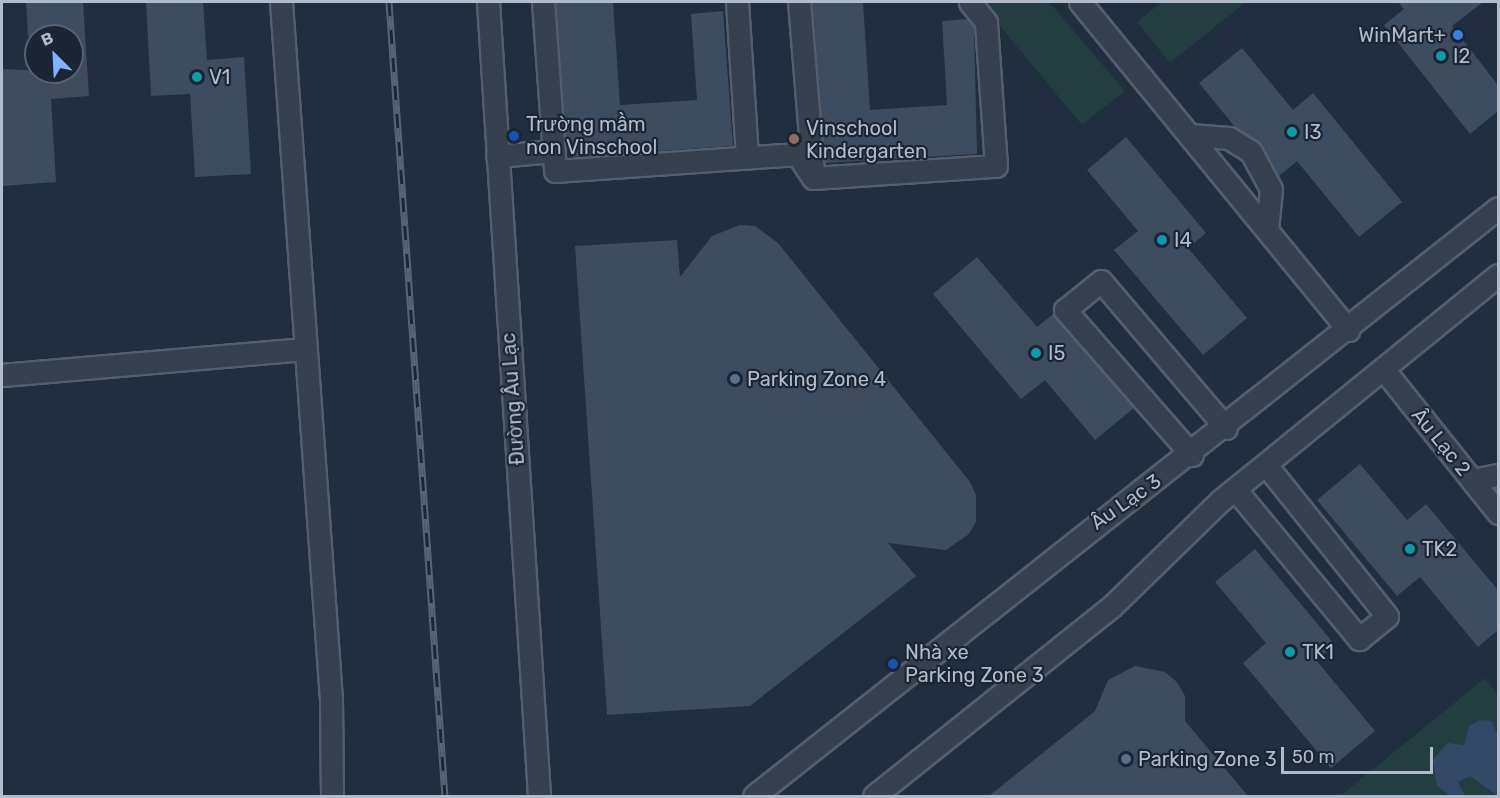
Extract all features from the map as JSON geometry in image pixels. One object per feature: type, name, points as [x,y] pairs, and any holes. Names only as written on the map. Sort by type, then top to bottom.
[{"type":"street","points":[[281,2],[303,349],[331,700],[332,796]]},
{"type":"street","name":"Đường Âu Lạc","points":[[488,2],[539,796]]},
{"type":"street","points":[[543,2],[555,171],[797,154],[813,178]]},
{"type":"street","points":[[737,2],[747,158]]},
{"type":"street","points":[[799,2],[813,178]]},
{"type":"street","points":[[813,178],[996,166],[986,22],[970,2]]},
{"type":"street","points":[[1080,2],[1348,330]]},
{"type":"street","points":[[1189,135],[1229,138],[1251,153],[1271,189],[1267,230]]},
{"type":"street","points":[[497,156],[554,151]]},
{"type":"street","name":"Âu Lạc 3","points":[[754,796],[1066,544],[1192,455],[1498,208]]},
{"type":"street","points":[[874,796],[1112,606],[1235,489],[1498,275]]},
{"type":"street","points":[[1192,455],[1065,310],[1101,281],[1226,428]]},
{"type":"street","points":[[2,375],[303,349]]},
{"type":"street","name":"Âu Lạc 2","points":[[1384,370],[1498,513]]},
{"type":"street","points":[[1235,489],[1359,639],[1387,616],[1266,465]]},
{"type":"street","points":[[1472,480],[1498,475]]},
{"type":"green space","points":[[980,2],[1049,2],[1125,91],[1082,125]]},
{"type":"green space","points":[[1162,2],[1246,2],[1170,63],[1137,22]]},
{"type":"green space","points":[[1485,678],[1498,695],[1498,796],[1340,796]]},
{"type":"water","points":[[1480,720],[1491,721],[1498,735],[1498,796],[1470,776],[1458,782],[1465,796],[1451,796],[1437,786],[1433,760],[1447,743],[1464,745],[1469,726]]},
{"type":"building","points":[[26,2],[83,2],[89,96],[51,99],[56,182],[2,186],[2,69],[24,70],[24,84],[84,84],[84,24],[27,24]]},
{"type":"building","name":"V1","points":[[146,2],[203,2],[207,60],[244,57],[251,174],[195,177],[190,94],[151,96]]},
{"type":"building","points":[[556,2],[613,2],[620,105],[697,100],[691,14],[723,11],[733,146],[573,157],[572,141],[566,142]]},
{"type":"building","points":[[812,2],[863,2],[870,110],[947,105],[942,21],[968,19],[974,27],[977,154],[825,163]]},
{"type":"building","name":"I2","points":[[1398,2],[1483,2],[1452,26],[1498,85],[1498,111],[1470,134],[1384,25],[1404,9]]},
{"type":"building","name":"I3","points":[[1242,48],[1293,110],[1313,93],[1402,202],[1359,237],[1297,161],[1279,176],[1262,145],[1235,127],[1199,83]]},
{"type":"building","name":"I4","points":[[1126,137],[1206,233],[1188,248],[1247,318],[1203,355],[1114,250],[1138,231],[1087,170]]},
{"type":"building","name":"Parking Zone 4","points":[[740,225],[755,226],[778,243],[970,482],[976,495],[976,522],[969,534],[946,550],[888,543],[916,576],[750,706],[607,715],[575,246],[677,240],[680,277],[712,236]]},
{"type":"building","name":"I5","points":[[977,257],[1037,327],[1053,314],[1134,408],[1095,440],[1045,380],[1021,399],[933,294]]},
{"type":"building","name":"TK2","points":[[1360,464],[1407,520],[1426,504],[1498,590],[1498,630],[1478,647],[1420,577],[1397,596],[1317,500]]},
{"type":"building","name":"TK1","points":[[1255,549],[1335,645],[1316,660],[1375,731],[1331,768],[1243,663],[1266,643],[1215,582]]},
{"type":"building","name":"Parking Zone 3","points":[[1135,666],[1165,672],[1177,682],[1185,696],[1185,721],[1248,796],[989,796],[1095,711],[1108,680]]},
{"type":"railway","points":[[389,2],[445,796]]},
{"type":"place","name":"WinMart+","points":[[1458,35]]},
{"type":"place","name":"I2","points":[[1441,56]]},
{"type":"place","name":"V1","points":[[197,77]]},
{"type":"place","name":"I3","points":[[1292,132]]},
{"type":"place","name":"Trường mầm non Vinschool","points":[[514,136]]},
{"type":"place","name":"Vinschool Kindergarten","points":[[794,139]]},
{"type":"place","name":"I4","points":[[1162,240]]},
{"type":"place","name":"I5","points":[[1036,353]]},
{"type":"place","name":"Parking Zone 4","points":[[735,379]]},
{"type":"place","name":"TK2","points":[[1410,549]]},
{"type":"place","name":"TK1","points":[[1290,652]]},
{"type":"place","name":"Nhà xe Parking Zone 3","points":[[893,664]]},
{"type":"place","name":"Parking Zone 3","points":[[1126,759]]}]
